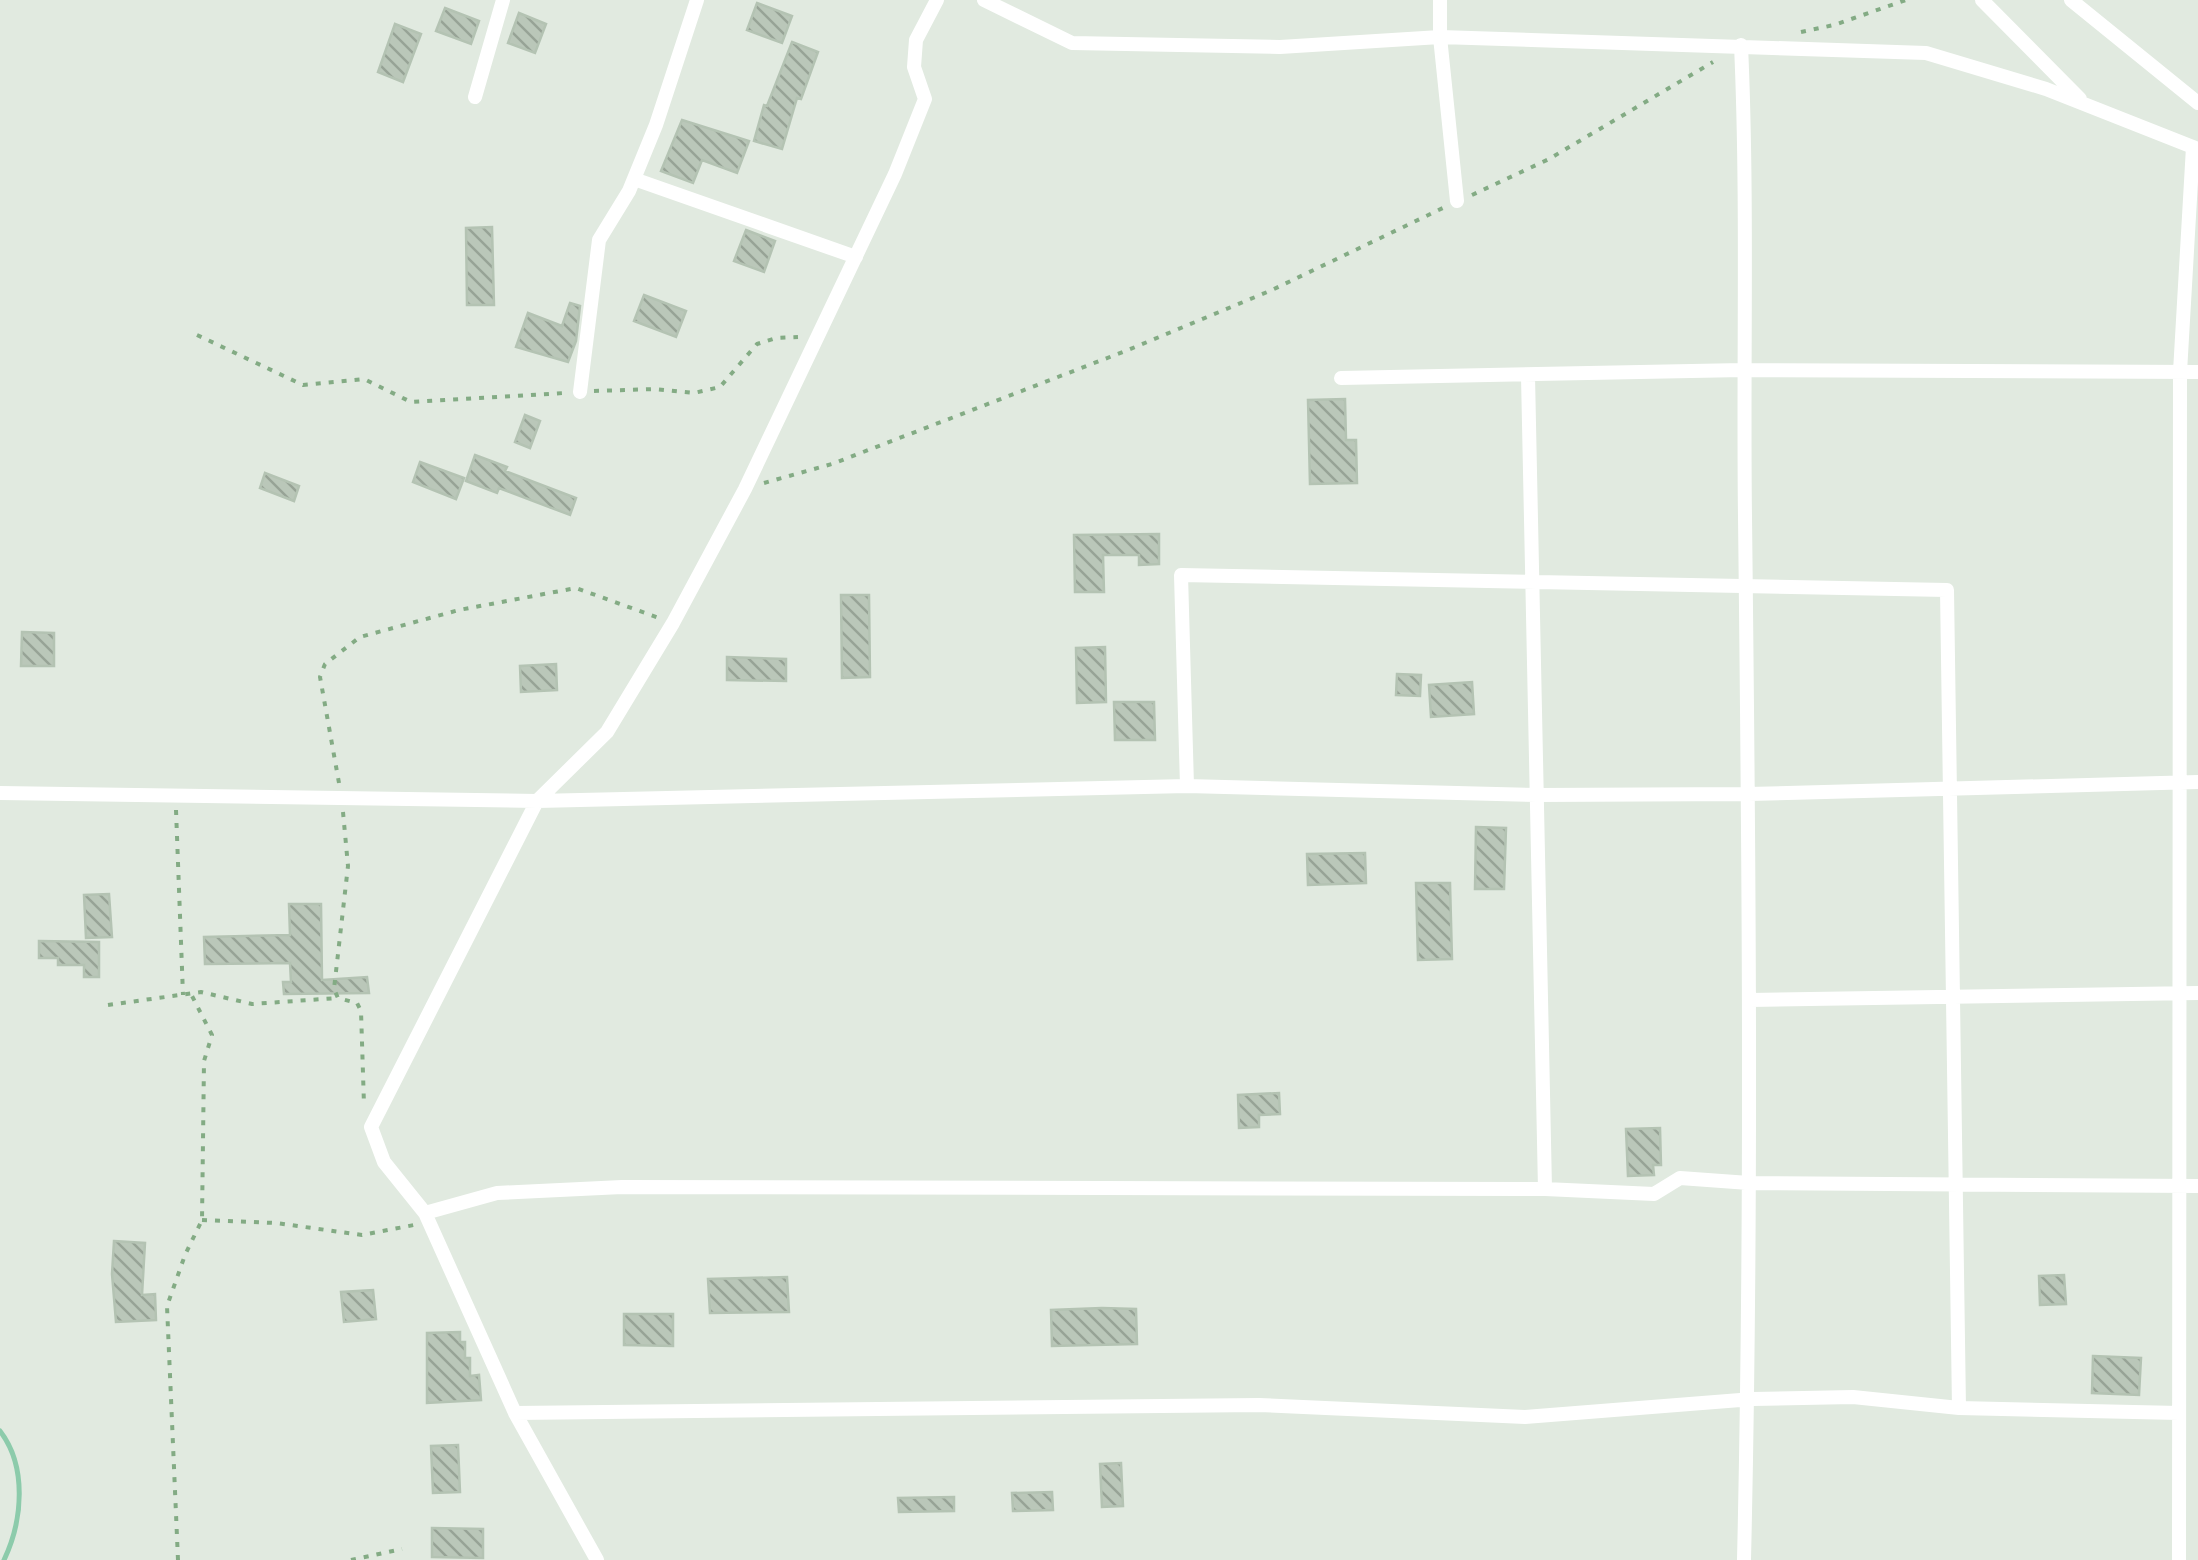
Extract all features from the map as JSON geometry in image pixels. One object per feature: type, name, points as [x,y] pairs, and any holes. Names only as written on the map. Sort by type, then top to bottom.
[{"type":"street","points":[[475,96],[503,0]]},
{"type":"street","points":[[580,392],[598,240],[634,179],[697,0]]},
{"type":"street","points":[[597,1560],[515,1413],[427,1218],[384,1162],[371,1127],[538,801],[607,732],[673,623],[745,488],[895,174],[925,99],[914,67],[916,40],[938,0]]},
{"type":"street","points":[[984,0],[1072,43],[1280,47],[1440,36],[1926,53],[2086,105],[2195,148],[2180,372],[2190,782],[2181,993],[2179,1560]]},
{"type":"street","points":[[1440,0],[1440,36],[1457,202]]},
{"type":"street","points":[[1982,0],[2086,105]]},
{"type":"street","points":[[2070,0],[2198,103]]},
{"type":"street","points":[[1742,45],[1750,1000],[1744,1560]]},
{"type":"street","points":[[634,179],[856,257]]},
{"type":"street","points":[[1340,378],[1744,370],[2198,372]]},
{"type":"street","points":[[1528,376],[1545,1189]]},
{"type":"street","points":[[1187,786],[1181,576],[1947,590],[1959,1408]]},
{"type":"street","points":[[0,793],[538,801],[1187,786],[1537,795],[1748,794],[2190,782]]},
{"type":"street","points":[[1750,1000],[2198,993]]},
{"type":"street","points":[[427,1218],[497,1193],[622,1187],[1545,1189],[1654,1194],[1680,1178],[1750,1183],[2198,1186]]},
{"type":"street","points":[[515,1413],[1259,1405],[1524,1417],[1748,1400],[1854,1397],[1959,1408],[2180,1413]]},
{"type":"path","points":[[1797,33],[1834,25],[1906,0]]},
{"type":"path","points":[[745,488],[832,464],[1272,290],[1548,159],[1742,45]]},
{"type":"path","points":[[197,335],[303,385],[364,378],[411,402],[655,388],[694,393],[720,386],[757,344],[800,337],[817,342]]},
{"type":"path","points":[[338,998],[334,990],[348,866],[341,797],[320,677],[326,664],[360,637],[458,610],[576,588],[673,623]]},
{"type":"path","points":[[176,795],[183,995]]},
{"type":"path","points":[[108,1005],[201,992],[252,1004],[338,998],[357,1003],[361,1011],[364,1108],[371,1127]]},
{"type":"path","points":[[178,1560],[166,1306],[184,1255],[202,1220],[204,1061],[212,1035],[191,994]]},
{"type":"path","points":[[202,1220],[276,1223],[362,1235],[427,1218]]},
{"type":"path","points":[[351,1560],[402,1549]]},
{"type":"building","points":[[757,3],[792,16],[782,43],[747,30]]},
{"type":"building","points":[[445,8],[479,21],[471,44],[436,31]]},
{"type":"building","points":[[519,13],[546,24],[535,53],[508,43]]},
{"type":"building","points":[[395,24],[421,34],[403,82],[378,72]]},
{"type":"building","points":[[792,42],[818,52],[801,99],[797,98],[782,149],[754,141],[764,105],[767,106]]},
{"type":"building","points":[[682,120],[749,141],[737,173],[702,160],[693,183],[661,171]]},
{"type":"building","points":[[492,227],[494,305],[467,305],[466,228]]},
{"type":"building","points":[[746,230],[775,241],[764,272],[734,261]]},
{"type":"building","points":[[644,295],[686,311],[676,337],[634,321]]},
{"type":"building","points":[[570,303],[580,306],[576,341],[568,362],[516,347],[528,313],[562,326]]},
{"type":"building","points":[[1345,399],[1346,440],[1356,440],[1357,483],[1310,484],[1308,400]]},
{"type":"building","points":[[525,415],[540,421],[530,448],[515,442]]},
{"type":"building","points":[[475,455],[576,498],[570,515],[499,488],[497,493],[466,481]]},
{"type":"building","points":[[420,462],[464,478],[456,499],[413,482]]},
{"type":"building","points":[[265,473],[299,486],[294,501],[260,488]]},
{"type":"building","points":[[1159,534],[1159,564],[1139,565],[1139,555],[1103,555],[1104,592],[1075,592],[1074,535]]},
{"type":"building","points":[[841,595],[869,595],[870,677],[842,678]]},
{"type":"building","points":[[22,632],[54,633],[54,666],[21,666]]},
{"type":"building","points":[[1105,647],[1106,702],[1077,703],[1076,648]]},
{"type":"building","points":[[727,657],[786,659],[786,681],[727,680]]},
{"type":"building","points":[[556,664],[557,690],[521,692],[520,666]]},
{"type":"building","points":[[1397,674],[1421,675],[1420,696],[1396,695]]},
{"type":"building","points":[[1472,682],[1474,714],[1431,717],[1429,685]]},
{"type":"building","points":[[1114,702],[1154,702],[1155,740],[1115,740]]},
{"type":"building","points":[[1476,827],[1506,828],[1504,889],[1475,889]]},
{"type":"building","points":[[1365,853],[1366,883],[1308,885],[1307,854]]},
{"type":"building","points":[[1416,883],[1450,883],[1452,959],[1418,960]]},
{"type":"building","points":[[109,894],[112,937],[86,938],[84,895]]},
{"type":"building","points":[[289,904],[321,904],[322,980],[367,977],[369,993],[284,994],[283,982],[291,982],[290,963],[205,964],[204,937],[290,935]]},
{"type":"building","points":[[39,941],[99,942],[99,977],[84,977],[84,965],[58,965],[58,958],[39,958]]},
{"type":"building","points":[[1279,1093],[1280,1114],[1259,1115],[1259,1127],[1239,1128],[1238,1095]]},
{"type":"building","points":[[1660,1128],[1661,1165],[1653,1165],[1654,1175],[1628,1176],[1626,1129]]},
{"type":"building","points":[[114,1241],[145,1243],[142,1295],[155,1294],[156,1320],[116,1322]]},
{"type":"building","points":[[2064,1275],[2066,1304],[2040,1305],[2039,1276]]},
{"type":"building","points":[[787,1277],[789,1312],[710,1313],[708,1279]]},
{"type":"building","points":[[373,1290],[376,1319],[344,1322],[341,1292]]},
{"type":"building","points":[[1136,1309],[1137,1344],[1052,1346],[1051,1310]]},
{"type":"building","points":[[624,1314],[673,1314],[673,1346],[624,1345]]},
{"type":"building","points":[[460,1332],[460,1342],[465,1342],[465,1358],[470,1358],[470,1376],[479,1375],[481,1400],[427,1403],[427,1333]]},
{"type":"building","points":[[2093,1356],[2141,1358],[2139,1395],[2092,1393]]},
{"type":"building","points":[[458,1445],[460,1492],[433,1493],[431,1446]]},
{"type":"building","points":[[1121,1463],[1123,1506],[1102,1507],[1100,1464]]},
{"type":"building","points":[[1052,1492],[1053,1510],[1013,1511],[1012,1493]]},
{"type":"building","points":[[954,1497],[954,1511],[899,1512],[898,1498]]},
{"type":"building","points":[[432,1528],[483,1529],[483,1558],[432,1557]]},
{"type":"waterway","points":[[0,1431],[15,1460],[19,1494],[15,1528],[4,1560]]}]
